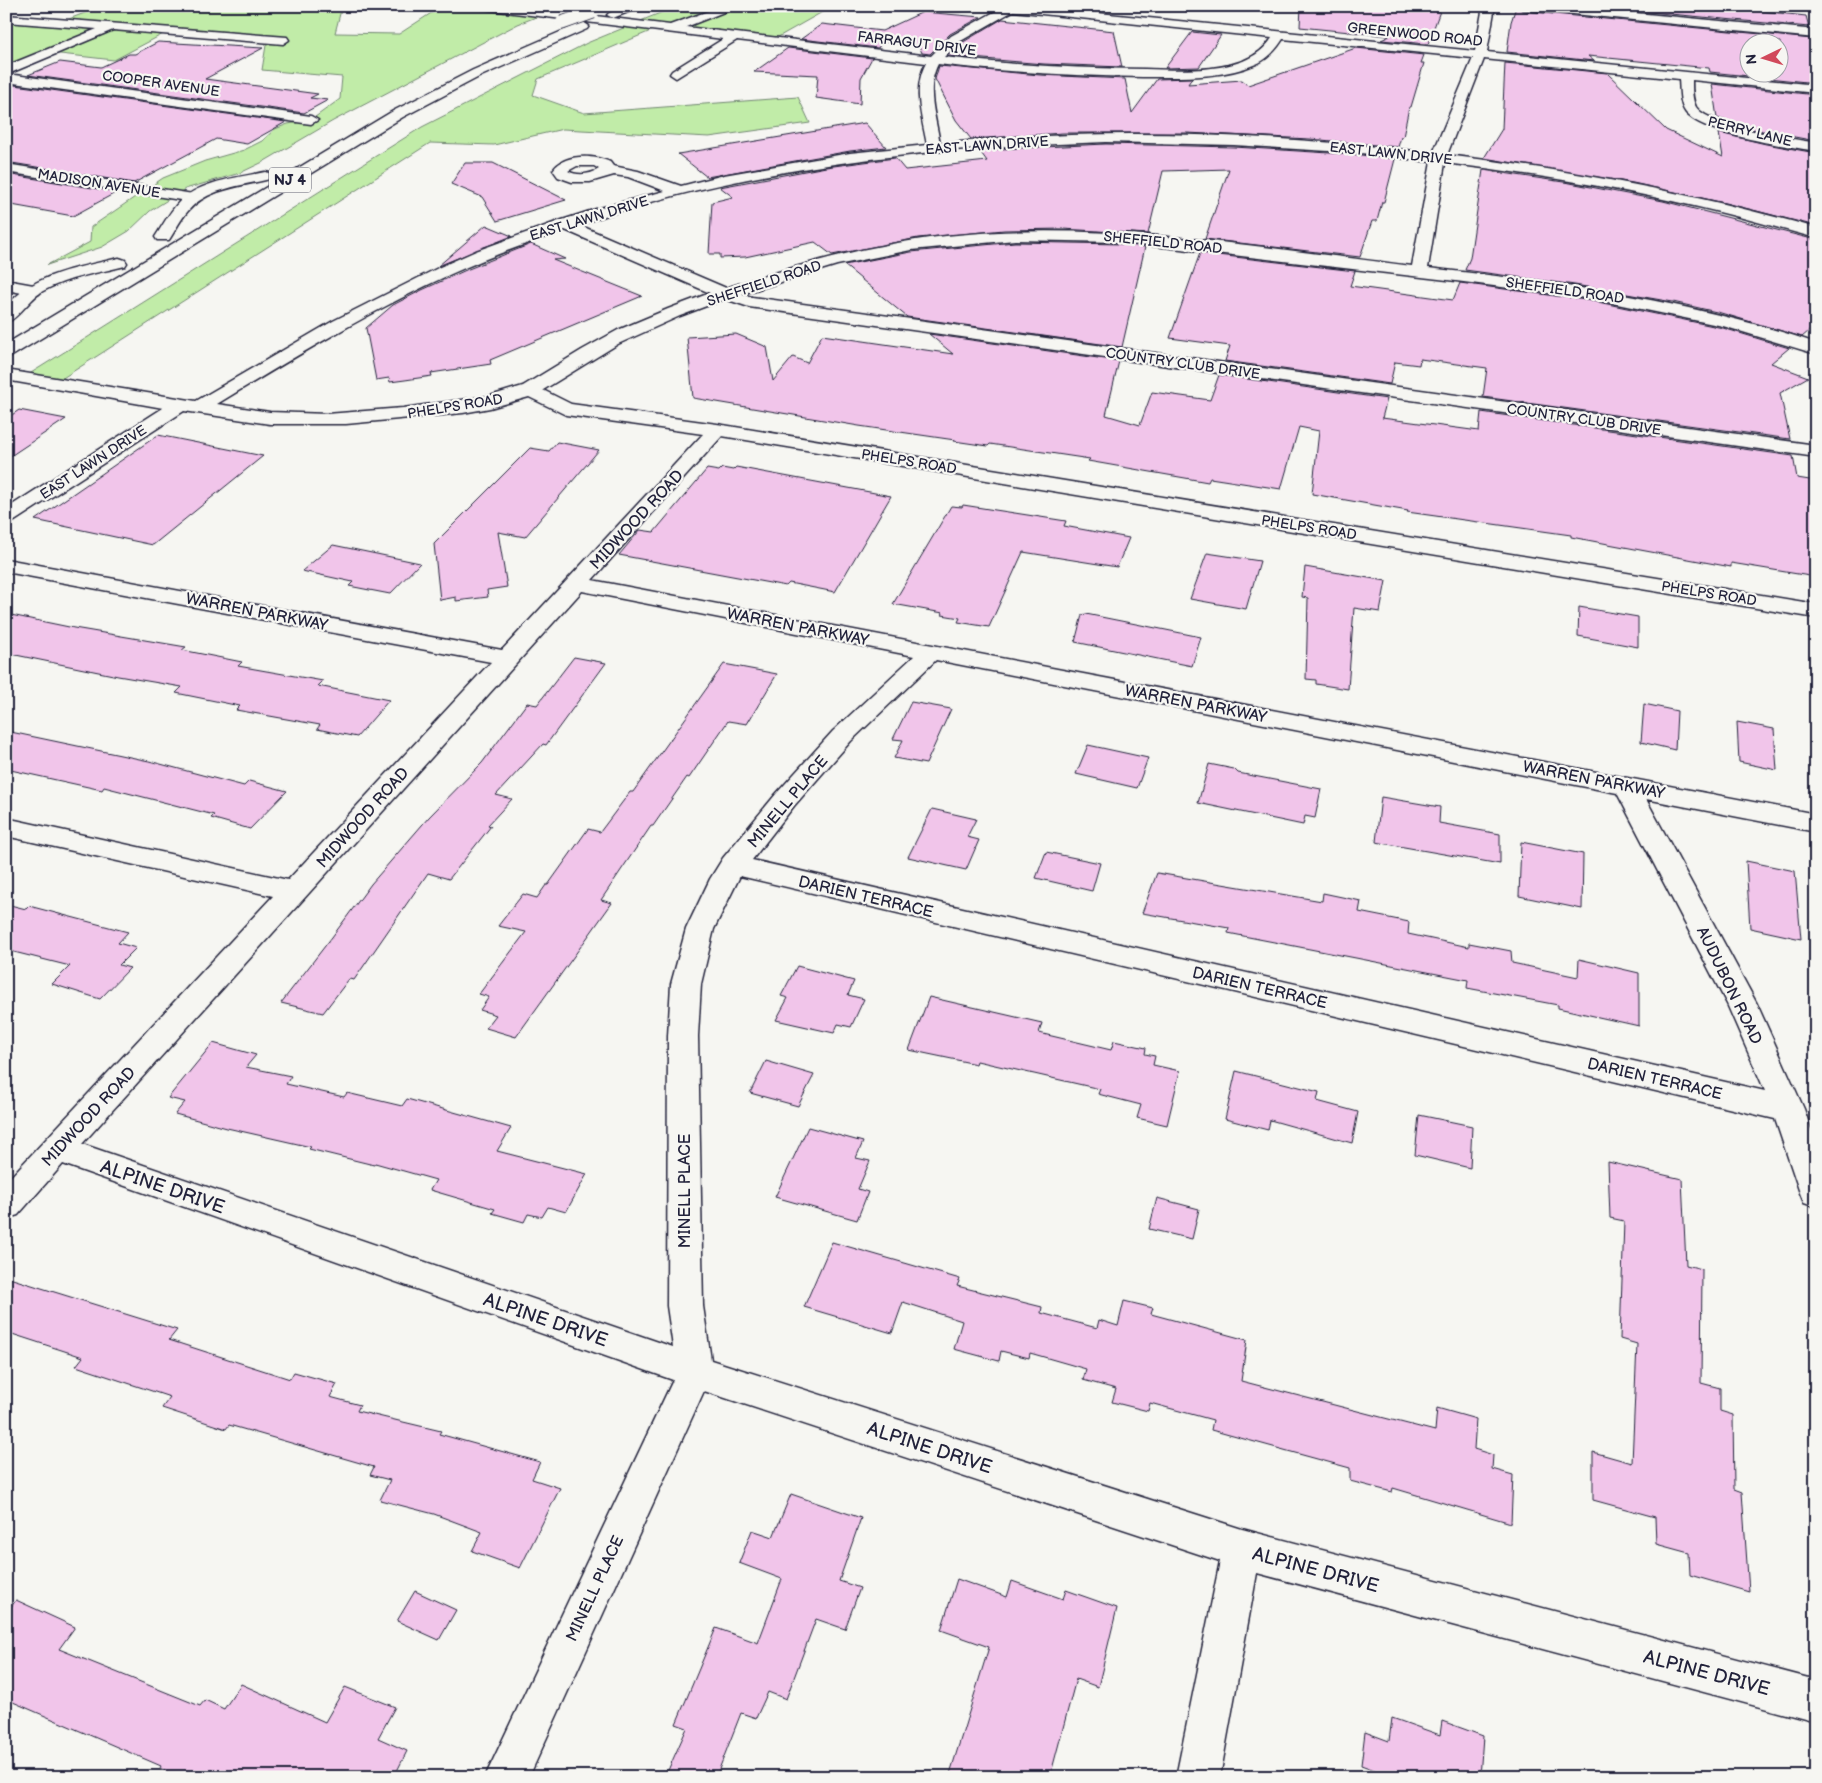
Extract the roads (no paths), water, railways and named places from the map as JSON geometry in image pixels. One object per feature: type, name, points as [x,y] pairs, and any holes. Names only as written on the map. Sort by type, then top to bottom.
[{"type":"main road","name":"FARRAGUT DRIVE","points":[[482,6],[994,67],[1072,72],[1200,72],[1221,69],[1255,60],[1272,49],[1280,35]]},
{"type":"main road","points":[[540,13],[553,6]]},
{"type":"main road","name":"NJ 4","points":[[381,108],[468,63],[562,23],[593,12],[637,6]]},
{"type":"main road","points":[[672,29],[733,6]]},
{"type":"main road","points":[[1419,271],[1439,157],[1480,55],[1489,6]]},
{"type":"main road","points":[[1523,6],[1816,34]]},
{"type":"main road","points":[[934,148],[924,88],[927,73],[934,60],[955,39],[1013,7]]},
{"type":"main road","name":"GREENWOOD ROAD","points":[[1013,7],[1816,89]]},
{"type":"main road","name":"NJ 4","points":[[6,352],[398,114],[468,77],[583,26],[610,10]]},
{"type":"main road","points":[[61,22],[87,12]]},
{"type":"main road","points":[[6,18],[283,40]]},
{"type":"main road","points":[[6,71],[113,26]]},
{"type":"main road","points":[[676,74],[736,36]]},
{"type":"main road","name":"PERRY LANE","points":[[1684,76],[1691,110],[1696,116],[1719,126],[1816,147]]},
{"type":"main road","name":"COOPER AVENUE","points":[[6,78],[311,120]]},
{"type":"main road","name":"EAST LAWN DRIVE","points":[[201,406],[332,327],[390,296],[486,253],[564,224],[680,191],[787,168],[934,148],[1080,139],[1201,139],[1321,145],[1439,157],[1541,172],[1636,189],[1731,210],[1816,232]]},
{"type":"main road","name":"MADISON AVENUE","points":[[6,168],[193,198]]},
{"type":"main road","points":[[607,171],[634,174],[680,191]]},
{"type":"main road","name":"NJ 4","points":[[193,198],[216,188],[270,173],[222,201]]},
{"type":"main road","points":[[163,237],[182,208],[193,198]]},
{"type":"main road","points":[[148,246],[188,222]]},
{"type":"main road","name":"COUNTRY CLUB DRIVE","points":[[564,224],[726,294],[749,302],[1816,451]]},
{"type":"main road","name":"SHEFFIELD ROAD","points":[[530,390],[586,354],[623,334],[654,320],[726,294],[809,268],[877,251],[962,239],[1010,236],[1078,235],[1155,240],[1584,291],[1636,300],[1746,326],[1816,349]]},
{"type":"main road","points":[[79,287],[133,254]]},
{"type":"main road","points":[[6,330],[14,319],[22,298],[33,290],[59,280],[119,263]]},
{"type":"main road","points":[[6,285],[33,290]]},
{"type":"main road","name":"PHELPS ROAD","points":[[6,375],[180,405],[201,406],[270,418],[357,418],[479,405],[512,397],[530,390],[566,409],[717,430],[1816,611]]},
{"type":"main road","name":"EAST LAWN DRIVE","points":[[6,518],[180,405]]},
{"type":"main road","name":"MIDWOOD ROAD","points":[[6,1205],[717,430]]},
{"type":"main road","name":"WARREN PARKWAY","points":[[6,565],[507,658]]},
{"type":"main road","name":"WARREN PARKWAY","points":[[576,583],[1626,785],[1816,824]]},
{"type":"main road","name":"MINELL PLACE","points":[[506,1777],[695,1371],[685,1306],[683,1036],[686,984],[700,929],[733,865],[785,800],[842,736],[931,652]]},
{"type":"main road","name":"AUDUBON ROAD","points":[[1626,785],[1742,1004],[1788,1109],[1816,1193]]},
{"type":"main road","points":[[6,827],[294,891]]},
{"type":"main road","name":"DARIEN TERRACE","points":[[733,865],[1788,1109]]},
{"type":"main road","name":"ALPINE DRIVE","points":[[57,1149],[695,1371],[1242,1549],[1816,1701]]},
{"type":"main road","points":[[1198,1777],[1242,1549]]}]
